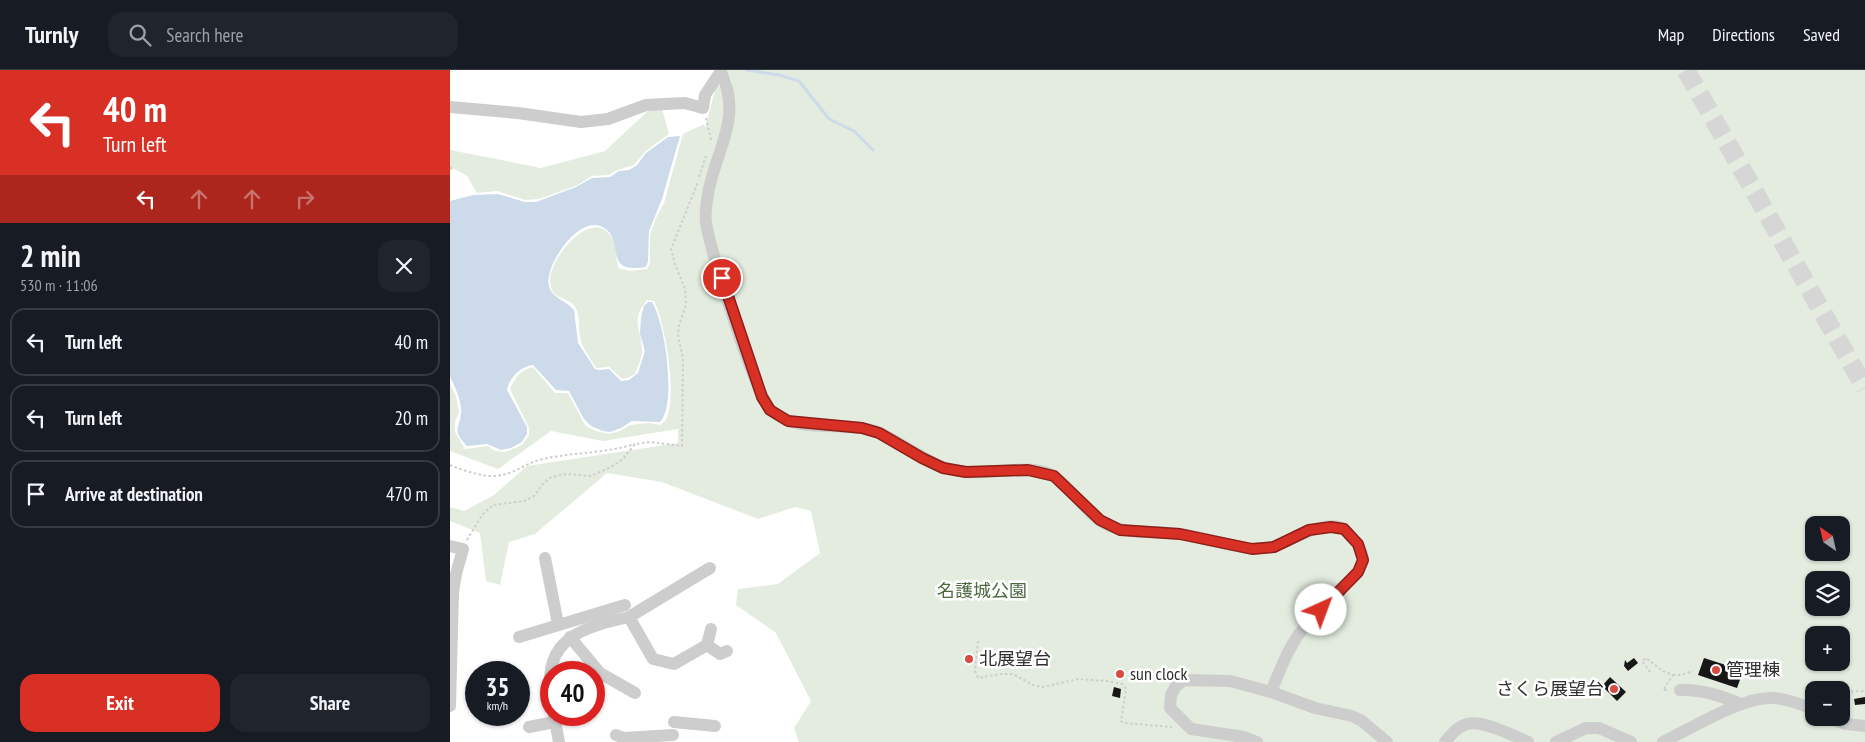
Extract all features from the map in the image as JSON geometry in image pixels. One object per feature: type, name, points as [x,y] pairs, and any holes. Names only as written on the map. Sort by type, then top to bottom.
[{"type":"street","points":[[450,106],[581,122],[608,119],[646,105],[685,103],[703,108],[705,95],[720,71],[727,83],[731,101],[730,117],[707,198],[706,221],[716,260],[748,360],[762,397],[770,410],[788,421],[862,428],[879,433],[943,468],[966,472],[1028,470],[1054,476],[1100,520],[1120,530],[1180,534],[1252,549],[1274,547],[1309,530],[1331,527],[1344,529],[1358,544],[1363,560],[1358,572],[1299,634],[1271,692]]},
{"type":"street","points":[[450,546],[463,549],[453,592],[450,706]]},
{"type":"street","points":[[545,558],[558,624]]},
{"type":"street","points":[[552,661],[570,637],[592,616],[629,617],[710,568]]},
{"type":"street","points":[[519,637],[625,605]]},
{"type":"street","points":[[629,617],[653,658],[674,664],[707,645],[711,629]]},
{"type":"street","points":[[570,637],[600,673],[635,693]]},
{"type":"street","points":[[707,645],[720,654],[727,650]]},
{"type":"street","points":[[1257,742],[1244,737],[1190,728],[1170,708],[1171,695],[1176,686],[1184,680],[1230,681],[1271,692],[1315,708],[1352,716],[1362,721],[1387,742]]},
{"type":"street","points":[[1680,690],[1701,691],[1741,704]]},
{"type":"street","points":[[1663,742],[1741,704],[1756,699],[1772,698],[1785,700],[1805,707]]},
{"type":"street","points":[[616,735],[624,738],[673,739],[674,716],[715,726]]},
{"type":"street","points":[[529,728],[540,724]]},
{"type":"street","points":[[1445,742],[1457,729],[1466,724],[1479,724],[1528,742]]},
{"type":"street","points":[[1850,724],[1865,726]]},
{"type":"street","points":[[556,726],[558,742]]},
{"type":"street","points":[[1556,742],[1586,728],[1599,728],[1631,742]]},
{"type":"path","points":[[703,108],[712,141]]},
{"type":"path","points":[[450,465],[494,476],[512,473],[537,461],[617,450],[635,444],[650,442],[682,446],[683,359],[678,325],[686,305],[685,289],[675,264],[672,249],[708,150]]},
{"type":"path","points":[[463,549],[482,515],[493,505],[524,501],[534,496],[551,477],[567,474],[591,476],[623,459],[635,444]]},
{"type":"path","points":[[978,641],[975,671],[978,678],[1013,674],[1033,685],[1042,686],[1078,679],[1122,684],[1126,689],[1121,721],[1124,723],[1190,728]]},
{"type":"path","points":[[1650,672],[1642,661],[1646,658],[1664,672],[1673,675],[1681,675],[1693,671]]},
{"type":"path","points":[[1673,675],[1663,690],[1672,692],[1680,690]]},
{"type":"path","points":[[1850,692],[1865,691]]},
{"type":"green space","name":"名護城公園","points":[[726,70],[1865,70],[1865,742],[799,742],[794,728],[811,701],[776,633],[736,605],[738,589],[778,584],[820,553],[811,511],[795,507],[758,519],[662,482],[607,473],[535,534],[509,542],[500,585],[486,581],[480,533],[450,521],[450,507],[464,511],[494,495],[527,466],[678,443],[678,429],[603,441],[551,431],[498,469],[450,451],[450,384],[456,396],[459,412],[455,422],[455,432],[465,449],[488,446],[495,451],[505,452],[522,445],[529,435],[529,428],[510,389],[518,375],[533,367],[555,393],[568,393],[585,425],[595,431],[609,434],[620,431],[630,425],[649,423],[661,425],[666,420],[671,395],[669,360],[662,325],[654,301],[647,300],[639,314],[638,324],[642,353],[640,362],[635,374],[622,379],[609,367],[596,368],[581,341],[576,308],[570,301],[559,297],[553,292],[550,282],[551,272],[564,249],[573,239],[584,231],[594,228],[604,229],[612,238],[618,268],[630,271],[647,269],[650,263],[650,235],[664,203],[683,134],[704,124],[705,128],[716,87],[732,82]]},
{"type":"green space","points":[[662,109],[669,134],[646,151],[634,165],[609,175],[592,176],[576,186],[539,199],[525,200],[497,191],[477,193],[467,176],[454,169],[450,170],[450,150],[541,168],[605,151],[649,110]]},
{"type":"water","points":[[680,136],[662,199],[649,231],[646,267],[632,268],[622,265],[616,255],[613,239],[608,231],[599,226],[590,226],[580,230],[571,237],[563,247],[551,267],[548,283],[552,293],[574,310],[578,343],[595,369],[609,369],[621,381],[629,380],[638,373],[645,351],[640,334],[641,317],[644,306],[648,302],[652,302],[661,327],[667,363],[668,399],[665,413],[660,422],[632,421],[610,432],[591,426],[584,419],[569,391],[556,390],[533,365],[516,373],[510,381],[507,390],[527,427],[527,434],[522,442],[511,448],[501,450],[487,444],[467,446],[458,432],[461,407],[450,377],[450,201],[473,195],[498,194],[525,202],[536,202],[576,187],[592,178],[610,177],[619,171],[629,170],[637,165],[646,153],[668,137]]},
{"type":"building","points":[[1634,658],[1638,663],[1628,671],[1624,666],[1625,660],[1627,663]]},
{"type":"building","name":"管理棟","points":[[1704,658],[1732,667],[1730,673],[1741,677],[1737,688],[1698,675]]},
{"type":"building","points":[[1137,671],[1148,673],[1147,681],[1136,679]]},
{"type":"building","name":"さくら展望台","points":[[1610,677],[1626,692],[1617,701],[1602,686]]},
{"type":"building","points":[[1114,687],[1121,689],[1120,698],[1112,696]]},
{"type":"building","points":[[1865,697],[1865,704],[1855,705],[1854,699]]},
{"type":"waterway","points":[[747,70],[779,75],[799,81],[829,119],[854,131],[873,150]]},
{"type":"tunnel","points":[[1686,70],[1865,388]]},
{"type":"place","name":"北展望台","points":[[969,659]]},
{"type":"place","name":"管理棟","points":[[1716,670]]},
{"type":"place","name":"sun clock","points":[[1120,674]]},
{"type":"place","name":"さくら展望台","points":[[1614,689]]},
{"type":"route","points":[[722,278],[762,397],[770,410],[788,421],[862,428],[879,433],[943,468],[966,472],[1028,470],[1054,476],[1100,520],[1120,530],[1180,534],[1252,549],[1274,547],[1309,530],[1331,527],[1344,529],[1358,544],[1363,560],[1358,572],[1321,610]]}]
